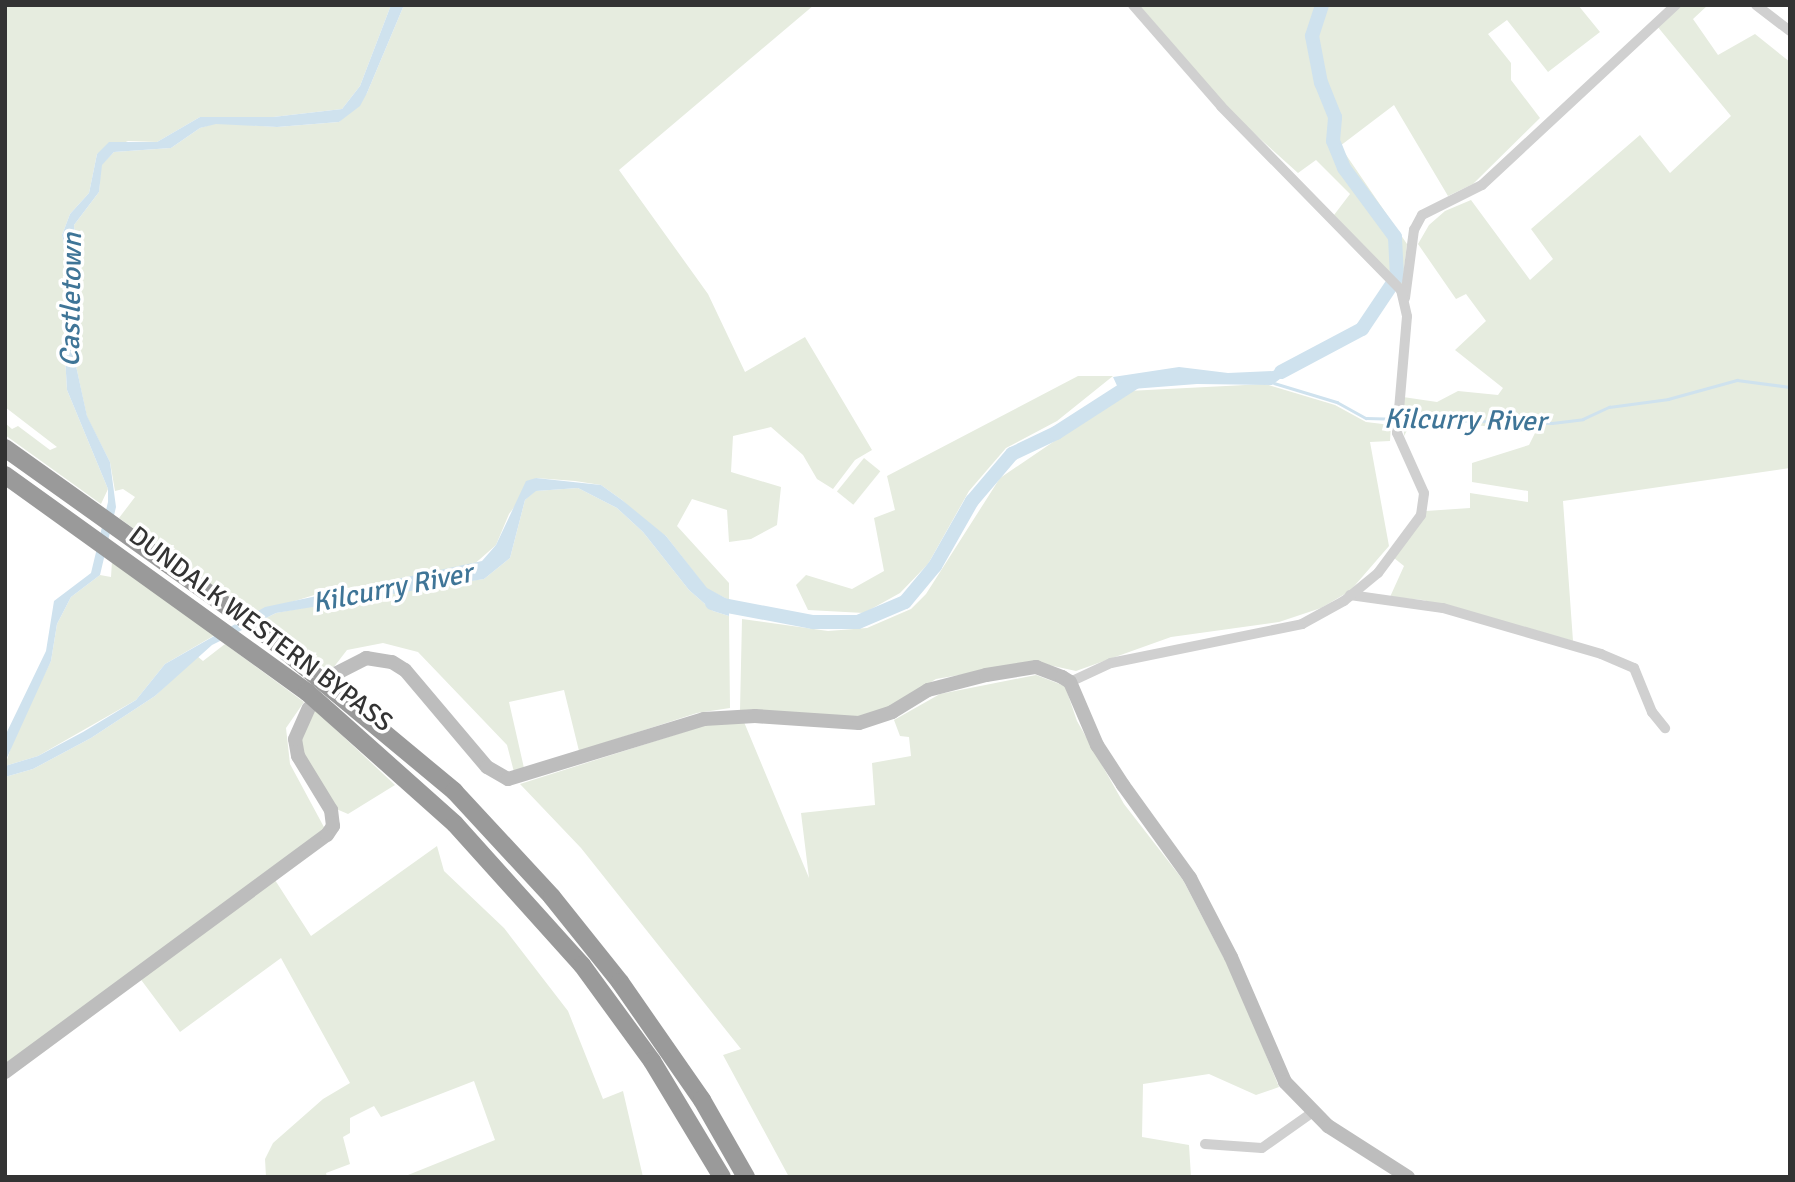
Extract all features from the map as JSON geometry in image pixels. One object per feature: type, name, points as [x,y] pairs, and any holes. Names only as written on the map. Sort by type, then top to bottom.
[{"type":"highway","name":"DUNDALK WESTERN BYPASS","points":[[5,448],[260,629],[377,723],[495,832],[584,936],[656,1031],[746,1177]]},
{"type":"highway","name":"DUNDALK WESTERN BYPASS","points":[[5,475],[235,640],[365,740],[500,870],[582,965],[644,1050],[722,1177]]},
{"type":"street","points":[[1133,5],[1221,106],[1403,294]]},
{"type":"street","points":[[1070,682],[1111,663],[1303,624],[1350,596],[1378,573],[1421,515],[1424,493],[1398,433],[1397,407],[1407,316],[1403,294],[1414,230],[1422,215],[1482,185],[1676,5]]},
{"type":"street","points":[[1756,5],[1790,31]]},
{"type":"street","points":[[1350,596],[1443,608],[1601,654],[1634,668],[1652,712],[1665,728]]},
{"type":"street","points":[[337,673],[366,657],[392,662],[405,670],[496,775],[515,777],[704,719],[755,716],[859,723],[892,712],[928,691],[986,675],[1036,667],[1070,682],[1097,745],[1191,878],[1231,957],[1285,1082],[1313,1112],[1355,1146],[1408,1177]]},
{"type":"street","points":[[5,1072],[327,835],[333,820],[296,748],[297,726],[309,708]]},
{"type":"street","points":[[1205,1144],[1262,1148],[1313,1112]]},
{"type":"shaded area","points":[[5,5],[391,5],[360,86],[342,109],[273,117],[200,117],[157,142],[128,141],[97,154],[89,193],[70,214],[62,235],[72,282],[64,339],[67,390],[108,489],[101,504],[5,435],[5,423],[12,429],[18,426],[50,450],[57,447],[5,407]]},
{"type":"shaded area","points":[[404,5],[814,5],[619,170],[708,294],[745,372],[805,337],[872,450],[855,460],[833,489],[817,479],[803,455],[771,427],[733,436],[731,472],[781,487],[777,525],[751,539],[729,542],[727,510],[692,499],[677,526],[729,583],[729,600],[707,589],[666,536],[648,525],[622,500],[601,485],[575,481],[536,478],[509,514],[496,545],[471,567],[324,592],[252,614],[119,518],[135,497],[123,489],[115,491],[110,462],[87,417],[73,352],[81,284],[74,225],[99,192],[101,165],[114,152],[171,148],[200,128],[216,123],[277,127],[339,122],[367,93]]},
{"type":"shaded area","points":[[1139,5],[1578,5],[1600,32],[1548,72],[1507,20],[1488,34],[1511,63],[1511,80],[1540,118],[1473,184],[1448,196],[1394,105],[1340,146],[1407,244],[1402,286],[1334,215],[1350,194],[1316,160],[1298,173],[1236,117]]},
{"type":"shaded area","points":[[1681,5],[1708,5],[1693,19],[1718,55],[1755,34],[1790,62],[1790,468],[1563,501],[1573,641],[1423,600],[1390,597],[1404,566],[1394,558],[1426,511],[1470,508],[1470,493],[1528,502],[1528,491],[1472,482],[1472,463],[1529,445],[1535,433],[1469,424],[1462,417],[1414,417],[1404,436],[1403,397],[1437,402],[1458,391],[1498,395],[1503,388],[1455,350],[1486,321],[1466,294],[1456,299],[1418,244],[1429,225],[1445,211],[1471,200],[1530,280],[1553,259],[1531,229],[1640,135],[1670,173],[1731,116],[1657,26]]},
{"type":"shaded area","points":[[1078,376],[1113,376],[1057,421],[1006,448],[969,491],[928,564],[900,593],[864,613],[808,610],[796,585],[806,575],[852,589],[884,571],[874,518],[895,510],[887,476]]},
{"type":"shaded area","points":[[1265,384],[1335,405],[1366,422],[1391,425],[1390,441],[1370,442],[1389,546],[1350,591],[1321,608],[1279,622],[1171,637],[1076,671],[1035,662],[936,679],[882,712],[851,719],[740,710],[742,619],[828,631],[867,628],[911,609],[926,594],[1000,478],[1128,391]]},
{"type":"shaded area","points":[[864,458],[880,471],[853,505],[837,491]]},
{"type":"shaded area","points":[[578,488],[617,508],[643,532],[689,590],[713,611],[729,616],[730,708],[697,713],[579,751],[564,690],[509,702],[524,768],[514,772],[507,745],[418,652],[383,643],[347,650],[330,672],[262,620],[276,613],[387,592],[484,579],[510,558],[525,500],[535,491]]},
{"type":"shaded area","points":[[112,561],[215,635],[165,664],[136,700],[38,756],[5,766],[17,729],[51,661],[57,624],[71,597],[100,575],[111,577]]},
{"type":"shaded area","points":[[225,644],[304,702],[286,728],[290,764],[325,829],[5,1065],[5,777],[33,769],[91,738],[155,696],[197,656],[203,661]]},
{"type":"shaded area","points":[[1036,675],[1065,686],[1077,721],[1124,804],[1183,880],[1237,983],[1279,1087],[1256,1095],[1209,1074],[1143,1084],[1142,1137],[1189,1145],[1191,1177],[789,1177],[723,1055],[741,1049],[581,848],[520,784],[709,724],[744,722],[809,878],[801,813],[875,805],[872,763],[911,756],[909,737],[900,736],[894,720],[940,694]]},
{"type":"shaded area","points":[[315,710],[395,785],[348,814],[334,808],[302,753],[301,735]]},
{"type":"shaded area","points":[[437,846],[444,871],[504,928],[568,1011],[603,1099],[623,1091],[643,1177],[403,1177],[495,1140],[474,1081],[381,1117],[374,1106],[350,1118],[350,1133],[343,1137],[350,1164],[326,1173],[327,1177],[266,1177],[265,1159],[273,1143],[323,1099],[350,1083],[281,958],[180,1032],[139,977],[275,880],[311,936]]},
{"type":"water","name":"Castletown","points":[[391,5],[404,5],[367,93],[360,106],[339,122],[277,127],[216,124],[200,128],[171,148],[114,152],[102,165],[99,192],[74,225],[81,284],[73,352],[87,416],[110,462],[116,507],[100,575],[71,597],[57,624],[51,661],[5,762],[5,736],[46,651],[54,601],[91,573],[108,502],[108,489],[67,390],[64,339],[72,282],[62,235],[70,214],[89,193],[97,154],[109,142],[157,142],[200,117],[273,117],[342,109],[360,86]]},
{"type":"water","points":[[1294,358],[1297,366],[1272,385],[1197,384],[1119,390],[1113,377],[1179,367],[1228,373],[1273,371]]},
{"type":"water","points":[[536,478],[601,485],[622,500],[666,536],[707,588],[729,600],[729,616],[713,611],[689,590],[643,532],[617,508],[578,488],[536,491],[525,500],[510,558],[484,579],[276,613],[212,645],[155,696],[91,738],[33,769],[5,777],[5,766],[38,756],[136,700],[165,664],[265,607],[482,561],[496,545],[526,481]]},
{"type":"waterway","points":[[1281,372],[1362,329],[1397,277],[1395,237],[1344,168],[1333,141],[1335,117],[1321,83],[1312,36],[1322,5]]},
{"type":"waterway","name":"Kilcurry River","points":[[1274,383],[1337,402],[1366,418],[1552,423],[1583,419],[1609,407],[1668,399],[1737,380],[1790,387]]},
{"type":"waterway","name":"Kilcurry River","points":[[712,603],[813,622],[858,622],[905,602],[935,566],[972,501],[1012,454],[1056,433],[1135,382]]}]
